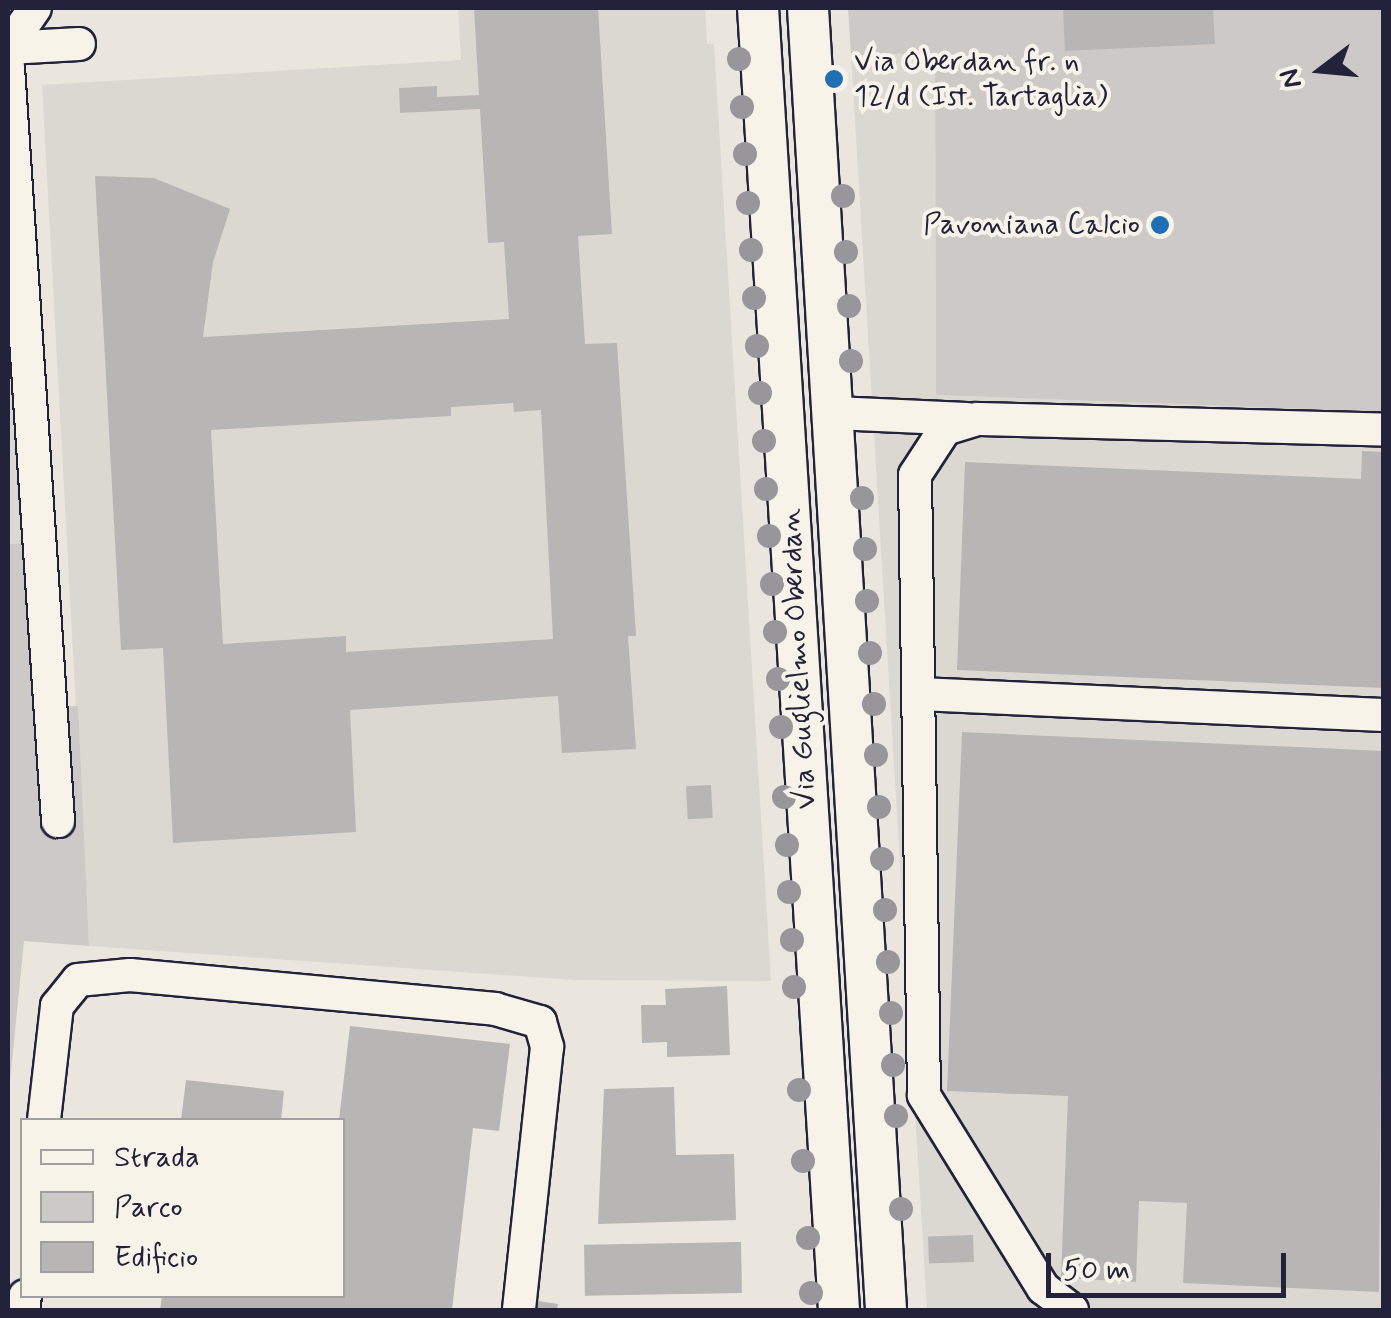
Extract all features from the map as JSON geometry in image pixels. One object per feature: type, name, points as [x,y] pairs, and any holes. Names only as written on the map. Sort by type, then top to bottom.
[{"type":"main road","name":"Via Guglielmo Oberdan","points":[[758,8],[840,1310]]},
{"type":"main road","name":"Via Guglielmo Oberdan","points":[[808,8],[886,1310]]},
{"type":"lane","points":[[8,48],[35,8]]},
{"type":"lane","points":[[8,48],[79,44]]},
{"type":"lane","points":[[8,68],[58,821]]},
{"type":"lane","points":[[834,413],[1384,430]]},
{"type":"lane","points":[[977,419],[945,429],[916,475],[924,1095],[1043,1288],[1072,1310]]},
{"type":"lane","points":[[918,694],[1384,715]]},
{"type":"lane","points":[[44,1118],[58,1006],[78,980],[130,975],[188,980],[495,1010],[540,1022],[547,1047],[520,1310]]},
{"type":"shaded area","points":[[458,8],[705,8],[707,44],[714,44],[771,981],[574,980],[89,946],[42,85],[461,60]]},
{"type":"shaded area","points":[[935,52],[936,395],[1383,412],[1383,1310],[927,1310],[851,55]]},
{"type":"shaded area","points":[[8,263],[25,543],[8,544]]},
{"type":"green space","name":"Pavoniana Calcio","points":[[848,8],[1383,8],[1383,412],[936,395],[935,53],[851,55]]},
{"type":"green space","points":[[25,543],[33,708],[78,706],[89,946],[24,941],[8,1102],[8,544]]},
{"type":"building","points":[[474,8],[598,8],[612,234],[578,236],[585,344],[617,343],[636,636],[628,636],[636,749],[562,753],[558,696],[350,710],[356,832],[173,843],[163,648],[121,650],[95,176],[154,178],[230,209],[213,262],[203,337],[509,319],[504,242],[488,243],[480,109],[400,113],[399,88],[437,86],[437,97],[479,95]],"holes":[[[513,403],[514,412],[541,410],[553,639],[346,652],[346,636],[223,644],[211,430],[451,416],[451,407]]]},
{"type":"building","points":[[1063,8],[1213,8],[1215,44],[1065,51]]},
{"type":"building","points":[[1362,451],[1384,452],[1384,688],[957,670],[965,462],[1361,479]]},
{"type":"building","points":[[962,732],[1384,751],[1379,1292],[1183,1283],[1187,1203],[1139,1201],[1136,1282],[1061,1278],[1068,1096],[947,1091]]},
{"type":"building","points":[[711,785],[713,818],[688,819],[686,786]]},
{"type":"building","points":[[727,986],[730,1055],[667,1057],[667,1042],[642,1043],[641,1005],[666,1005],[665,989]]},
{"type":"building","points":[[350,1026],[510,1044],[499,1131],[473,1128],[452,1310],[160,1310],[162,1298],[345,1298],[345,1118],[339,1118]]},
{"type":"building","points":[[186,1080],[284,1091],[281,1118],[181,1118]]},
{"type":"building","points":[[674,1087],[676,1155],[734,1154],[736,1220],[598,1224],[604,1089]]},
{"type":"building","points":[[973,1235],[974,1262],[929,1264],[928,1237]]},
{"type":"building","points":[[741,1242],[742,1293],[585,1296],[584,1245]]},
{"type":"building","points":[[532,1300],[558,1304],[557,1310],[531,1310]]},
{"type":"place","name":"Via Oberdan fr. n 12/d (Ist. Tartaglia)","points":[[834,79]]},
{"type":"place","name":"Pavoniana Calcio","points":[[1160,225]]}]
